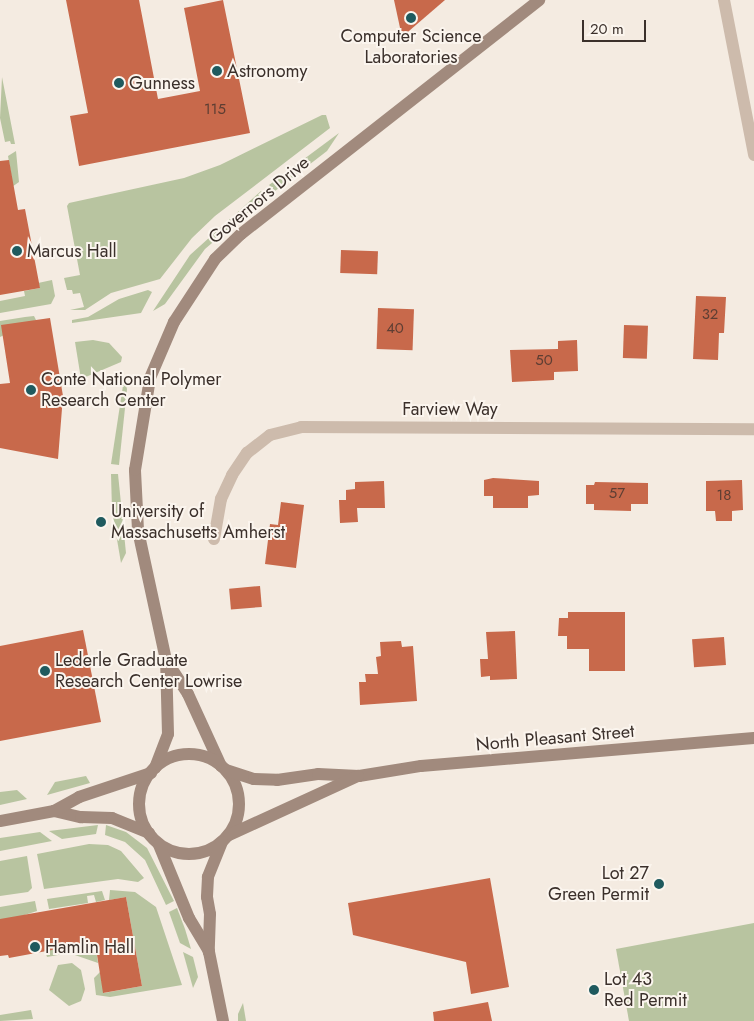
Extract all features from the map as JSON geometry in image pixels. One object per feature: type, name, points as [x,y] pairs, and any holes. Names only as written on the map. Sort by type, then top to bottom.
[{"type":"main road","name":"Governors Drive","points":[[153,770],[168,734],[166,660],[138,530],[134,470],[150,378],[178,315],[215,259],[241,234],[539,0]]},
{"type":"main road","name":"Governors Drive","points":[[166,660],[188,694],[223,768]]},
{"type":"main road","name":"North Pleasant Street","points":[[223,768],[254,779],[277,780],[318,774],[359,776],[421,766],[754,738]]},
{"type":"main road","points":[[0,821],[54,811],[79,797],[153,770],[184,754],[200,755],[223,768],[236,786],[238,798],[238,811],[208,876],[209,952],[223,1021]]},
{"type":"main road","points":[[153,770],[140,797],[140,811],[149,833],[159,845],[189,918],[209,952]]},
{"type":"main road","name":"North Pleasant Street","points":[[225,838],[359,776]]},
{"type":"main road","points":[[54,811],[82,817],[112,818],[149,833]]},
{"type":"main road","points":[[159,845],[175,852],[192,854],[208,850],[225,838]]},
{"type":"street","points":[[724,0],[752,126],[754,155]]},
{"type":"street","name":"Farview Way","points":[[214,539],[221,499],[232,475],[247,453],[270,435],[301,427],[754,428]]},
{"type":"green space","points":[[2,77],[15,144],[11,144],[10,141],[5,142],[0,118]]},
{"type":"green space","points":[[322,115],[326,115],[330,128],[215,216],[192,238],[160,279],[111,293],[85,310],[70,310],[84,307],[80,293],[73,294],[72,290],[67,290],[64,278],[80,275],[67,206],[69,203],[184,178],[220,165]]},
{"type":"green space","points":[[339,133],[327,151],[275,191],[269,185]]},
{"type":"green space","points":[[16,151],[19,182],[9,189],[12,180],[8,156]]},
{"type":"green space","points":[[261,191],[266,197],[205,249],[165,304],[153,311],[190,255]]},
{"type":"green space","points":[[52,280],[55,296],[51,304],[0,313],[0,301],[25,296],[24,291],[40,288],[38,283]]},
{"type":"green space","points":[[148,290],[152,292],[141,313],[72,323],[72,320],[88,317],[119,299]]},
{"type":"green space","points":[[34,316],[36,320],[0,337],[0,321]]},
{"type":"green space","points":[[93,340],[109,343],[122,357],[121,362],[81,379],[75,342]]},
{"type":"green space","points":[[124,379],[127,389],[119,465],[111,464]]},
{"type":"green space","points":[[111,474],[118,474],[126,553],[121,563],[112,510]]},
{"type":"green space","points":[[86,776],[90,783],[47,795],[55,782]]},
{"type":"green space","points":[[17,790],[27,799],[0,805],[0,792]]},
{"type":"green space","points":[[98,825],[96,834],[62,839],[49,831]]},
{"type":"green space","points":[[106,825],[126,832],[147,848],[174,901],[166,905],[145,860],[125,842],[105,835]]},
{"type":"green space","points":[[40,832],[52,841],[0,851],[0,838]]},
{"type":"green space","points":[[89,844],[108,845],[121,851],[144,878],[138,882],[118,879],[44,889],[37,854]]},
{"type":"green space","points":[[27,856],[32,888],[28,892],[0,896],[0,861]]},
{"type":"green space","points":[[110,890],[135,892],[156,907],[182,985],[110,997],[96,995],[94,978],[100,972],[104,993],[142,986],[126,897],[109,900]]},
{"type":"green space","points":[[102,891],[105,900],[96,902],[94,895],[87,896],[88,903],[49,909],[47,899]]},
{"type":"green space","points":[[35,901],[37,911],[0,923],[0,907]]},
{"type":"green space","points":[[177,908],[191,949],[180,943],[169,912]]},
{"type":"green space","points":[[754,923],[754,1021],[629,1021],[616,949]]},
{"type":"green space","points":[[95,942],[98,963],[69,953],[47,957],[45,951]]},
{"type":"green space","points":[[183,952],[193,957],[198,977],[193,988]]},
{"type":"green space","points":[[72,963],[81,970],[85,989],[81,1001],[69,1006],[49,990],[58,965]]},
{"type":"green space","points":[[243,1003],[246,1021],[238,1021],[238,1014]]},
{"type":"green space","points":[[31,1010],[33,1019],[0,1021],[0,1015]]},
{"type":"building","name":"Gunness","points":[[66,0],[139,0],[158,99],[200,91],[184,8],[223,0],[250,133],[79,166],[70,116],[88,113]]},
{"type":"building","name":"Computer Science Laboratories","points":[[394,0],[445,0],[402,37]]},
{"type":"building","name":"Marcus Hall","points":[[9,160],[18,210],[25,209],[40,288],[0,295],[0,161]]},
{"type":"building","points":[[341,250],[378,251],[377,274],[340,273]]},
{"type":"building","points":[[696,296],[726,297],[724,333],[719,333],[718,360],[693,359]]},
{"type":"building","points":[[378,308],[414,309],[413,350],[377,349]]},
{"type":"building","name":"Conte National Polymer Research Center","points":[[50,318],[63,396],[58,459],[0,448],[0,384],[10,383],[1,325]]},
{"type":"building","points":[[624,325],[648,326],[647,359],[623,358]]},
{"type":"building","points":[[577,340],[578,371],[554,372],[554,380],[512,382],[510,350],[558,349],[558,341]]},
{"type":"building","points":[[493,478],[539,481],[539,495],[528,496],[528,508],[493,508],[493,496],[484,496],[484,480]]},
{"type":"building","points":[[742,480],[743,510],[732,511],[732,521],[716,521],[715,511],[706,511],[706,481]]},
{"type":"building","points":[[384,481],[385,508],[357,508],[358,522],[340,523],[339,500],[346,500],[346,490],[355,489],[355,482]]},
{"type":"building","points":[[595,482],[648,483],[648,504],[631,504],[631,511],[594,510],[594,504],[586,504],[586,485],[594,485]]},
{"type":"building","points":[[281,502],[304,505],[296,568],[265,564],[270,524],[278,525]]},
{"type":"building","points":[[260,586],[262,607],[231,610],[229,589]]},
{"type":"building","points":[[568,612],[625,612],[625,671],[589,671],[589,649],[567,649],[567,636],[558,636],[559,618],[568,618]]},
{"type":"building","name":"Lederle Graduate Research Center Lowrise","points":[[83,630],[101,722],[0,741],[0,646]]},
{"type":"building","points":[[515,631],[517,679],[490,680],[490,676],[481,677],[480,659],[488,659],[486,632]]},
{"type":"building","points":[[724,637],[726,665],[694,667],[692,639]]},
{"type":"building","points":[[401,641],[402,647],[413,646],[417,701],[360,705],[359,682],[366,682],[365,674],[378,674],[376,657],[381,656],[380,642]]},
{"type":"building","points":[[490,878],[509,987],[471,994],[466,962],[353,935],[348,903]]},
{"type":"building","name":"Hamlin Hall","points":[[126,897],[142,986],[103,993],[95,942],[9,958],[8,955],[0,956],[0,919]]},
{"type":"building","points":[[488,1002],[492,1021],[434,1021],[433,1012]]},
{"type":"place","name":"Computer Science Laboratories","points":[[411,18]]},
{"type":"place","name":"Astronomy","points":[[217,71]]},
{"type":"place","name":"Gunness","points":[[119,83]]},
{"type":"place","name":"Marcus Hall","points":[[17,251]]},
{"type":"place","name":"Conte National Polymer Research Center","points":[[31,390]]},
{"type":"place","name":"University of Massachusetts Amherst","points":[[101,522]]},
{"type":"place","name":"Lederle Graduate Research Center Lowrise","points":[[45,671]]},
{"type":"place","name":"Lot 27 Green Permit","points":[[659,884]]},
{"type":"place","name":"Hamlin Hall","points":[[35,947]]},
{"type":"place","name":"Lot 43 Red Permit","points":[[594,990]]}]
